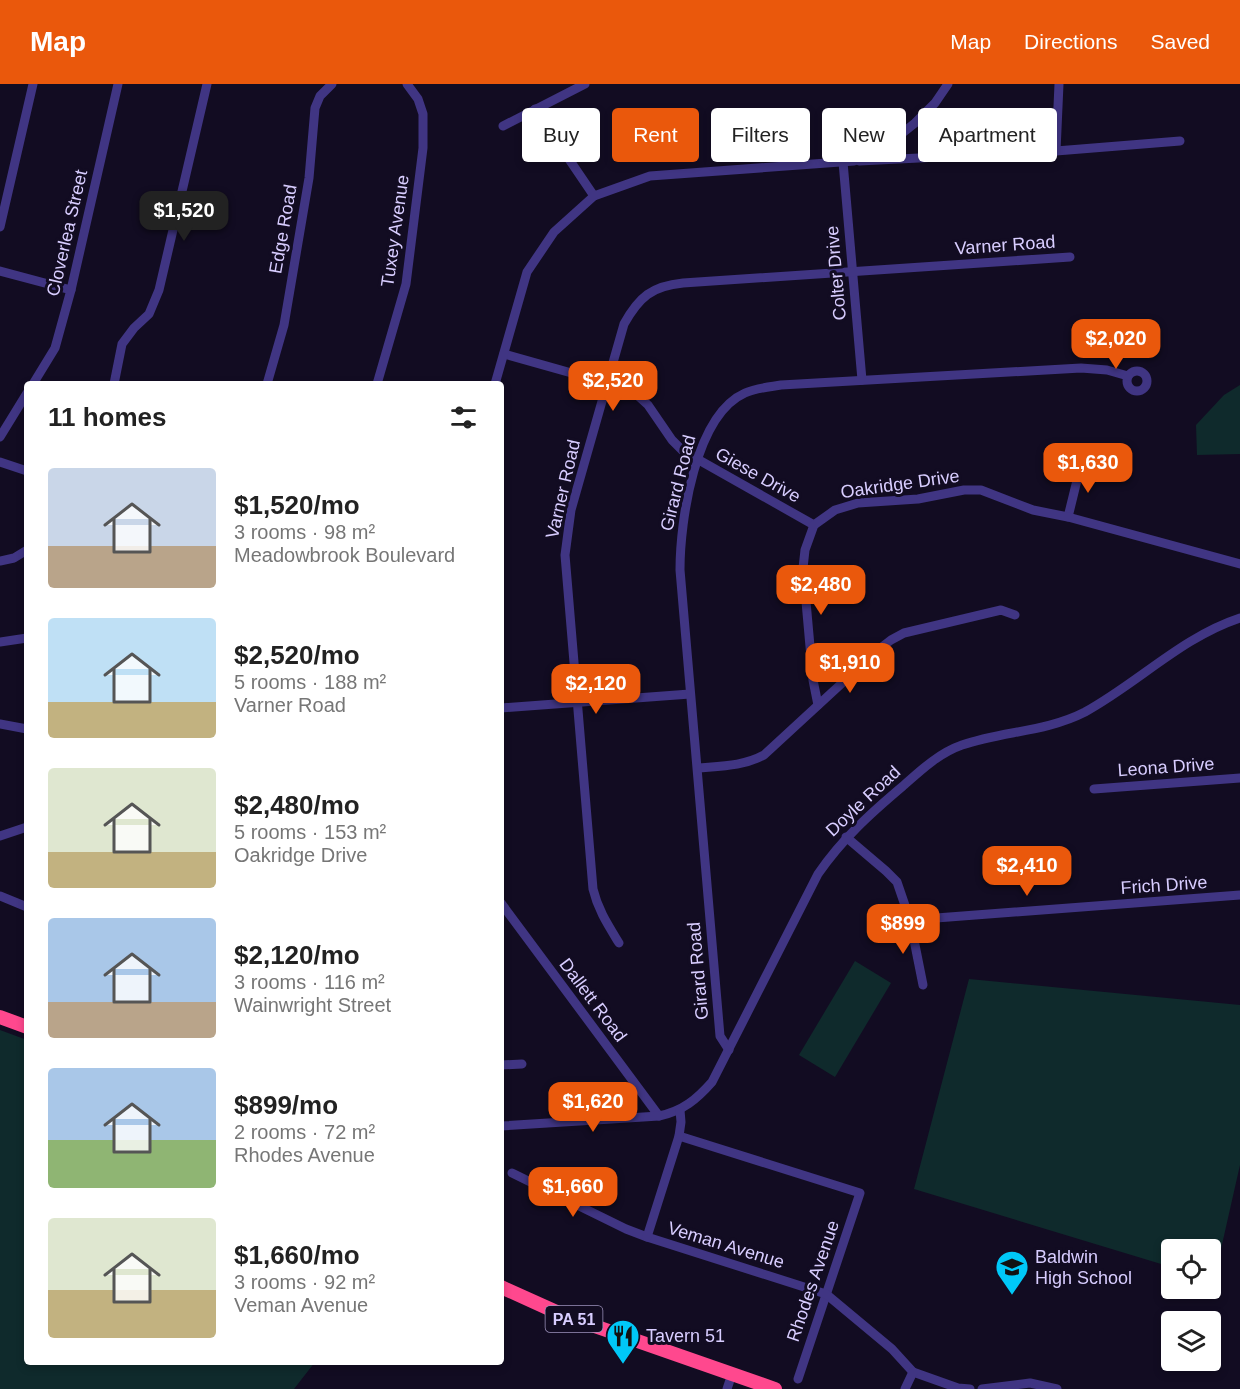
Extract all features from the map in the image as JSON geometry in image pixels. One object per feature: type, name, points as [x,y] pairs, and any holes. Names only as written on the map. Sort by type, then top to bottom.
[{"type":"highway","points":[[0,1017],[24,1026]]},
{"type":"highway","name":"PA 51","points":[[504,1288],[563,1315],[775,1389]]},
{"type":"street","points":[[0,227],[33,84]]},
{"type":"street","name":"Cloverlea Street","points":[[35,381],[55,348],[71,290],[118,84]]},
{"type":"street","points":[[115,381],[122,344],[149,314],[159,290],[207,84]]},
{"type":"street","name":"Edge Road","points":[[268,381],[284,325],[309,178],[315,108],[320,96],[332,84]]},
{"type":"street","name":"Tuxey Avenue","points":[[378,381],[406,284],[423,148],[423,114],[418,99],[406,84]]},
{"type":"street","points":[[537,108],[585,84]]},
{"type":"street","points":[[906,130],[934,103],[948,84]]},
{"type":"street","points":[[1057,129],[1059,84]]},
{"type":"street","points":[[504,126],[522,116]]},
{"type":"street","points":[[1057,151],[1180,141]]},
{"type":"street","points":[[571,162],[594,196]]},
{"type":"street","points":[[496,381],[527,272],[554,232],[594,196],[650,176],[843,162]]},
{"type":"street","name":"Colter Drive","points":[[843,162],[862,380]]},
{"type":"street","name":"Varner Road","points":[[619,943],[596,904],[593,889],[565,555],[571,510],[624,324],[641,298],[667,285],[683,283],[1070,257]]},
{"type":"street","points":[[0,271],[71,290]]},
{"type":"street","name":"Giese Drive","points":[[504,354],[607,383],[637,395],[648,405],[682,451],[814,525]]},
{"type":"street","name":"Girard Road","points":[[729,1050],[720,1036],[680,570],[682,524],[698,460],[711,425],[731,402],[745,393],[781,385],[1081,368],[1107,370],[1128,376]]},
{"type":"street","points":[[0,437],[24,398]]},
{"type":"street","points":[[0,462],[24,470]]},
{"type":"street","points":[[1068,517],[1081,464]]},
{"type":"street","name":"Oakridge Drive","points":[[814,525],[825,515],[846,505],[918,499],[964,490],[981,490],[1033,510],[1068,517],[1240,564]]},
{"type":"street","points":[[814,525],[808,537],[803,568],[813,680],[818,705]]},
{"type":"street","points":[[0,561],[14,558],[24,552]]},
{"type":"street","points":[[698,768],[741,764],[754,761],[764,755],[878,650],[904,633],[1001,610],[1015,615]]},
{"type":"street","name":"Doyle Road","points":[[680,1110],[690,1104],[712,1082],[818,874],[846,837],[922,770],[948,751],[963,745],[1037,730],[1073,717],[1106,699],[1193,640],[1227,622],[1240,618]]},
{"type":"street","points":[[0,642],[24,638]]},
{"type":"street","points":[[504,708],[690,694]]},
{"type":"street","points":[[0,724],[24,728]]},
{"type":"street","name":"Leona Drive","points":[[1094,789],[1240,778]]},
{"type":"street","points":[[0,836],[24,828]]},
{"type":"street","points":[[846,837],[897,882],[910,920],[923,985]]},
{"type":"street","name":"Frich Drive","points":[[910,920],[1240,895]]},
{"type":"street","points":[[0,896],[24,906]]},
{"type":"street","name":"Dallett Road","points":[[504,907],[659,1116]]},
{"type":"street","points":[[504,1065],[522,1064]]},
{"type":"street","points":[[504,1126],[659,1116],[680,1110],[679,1136],[647,1238]]},
{"type":"street","name":"Rhodes Avenue","points":[[679,1136],[860,1193],[798,1379]]},
{"type":"street","name":"Veman Avenue","points":[[512,1173],[647,1238],[826,1294],[892,1348],[913,1372]]},
{"type":"street","points":[[905,1389],[913,1372],[958,1388],[970,1389]]},
{"type":"street","points":[[727,1389],[732,1374]]},
{"type":"street","points":[[982,1389],[1030,1383],[1057,1389]]},
{"type":"green space","points":[[1240,385],[1240,454],[1197,455],[1196,425],[1224,395]]},
{"type":"green space","points":[[855,961],[891,983],[835,1077],[799,1055]]},
{"type":"green space","points":[[969,979],[1240,1005],[1240,1165],[1221,1249],[1221,1239],[1161,1239],[1161,1264],[914,1189]]},
{"type":"green space","points":[[0,1030],[24,1039],[24,1365],[313,1365],[294,1389],[0,1389]]},
{"type":"place","name":"Baldwin High School","points":[[1012,1296]]},
{"type":"place","name":"Tavern 51","points":[[623,1365]]}]
